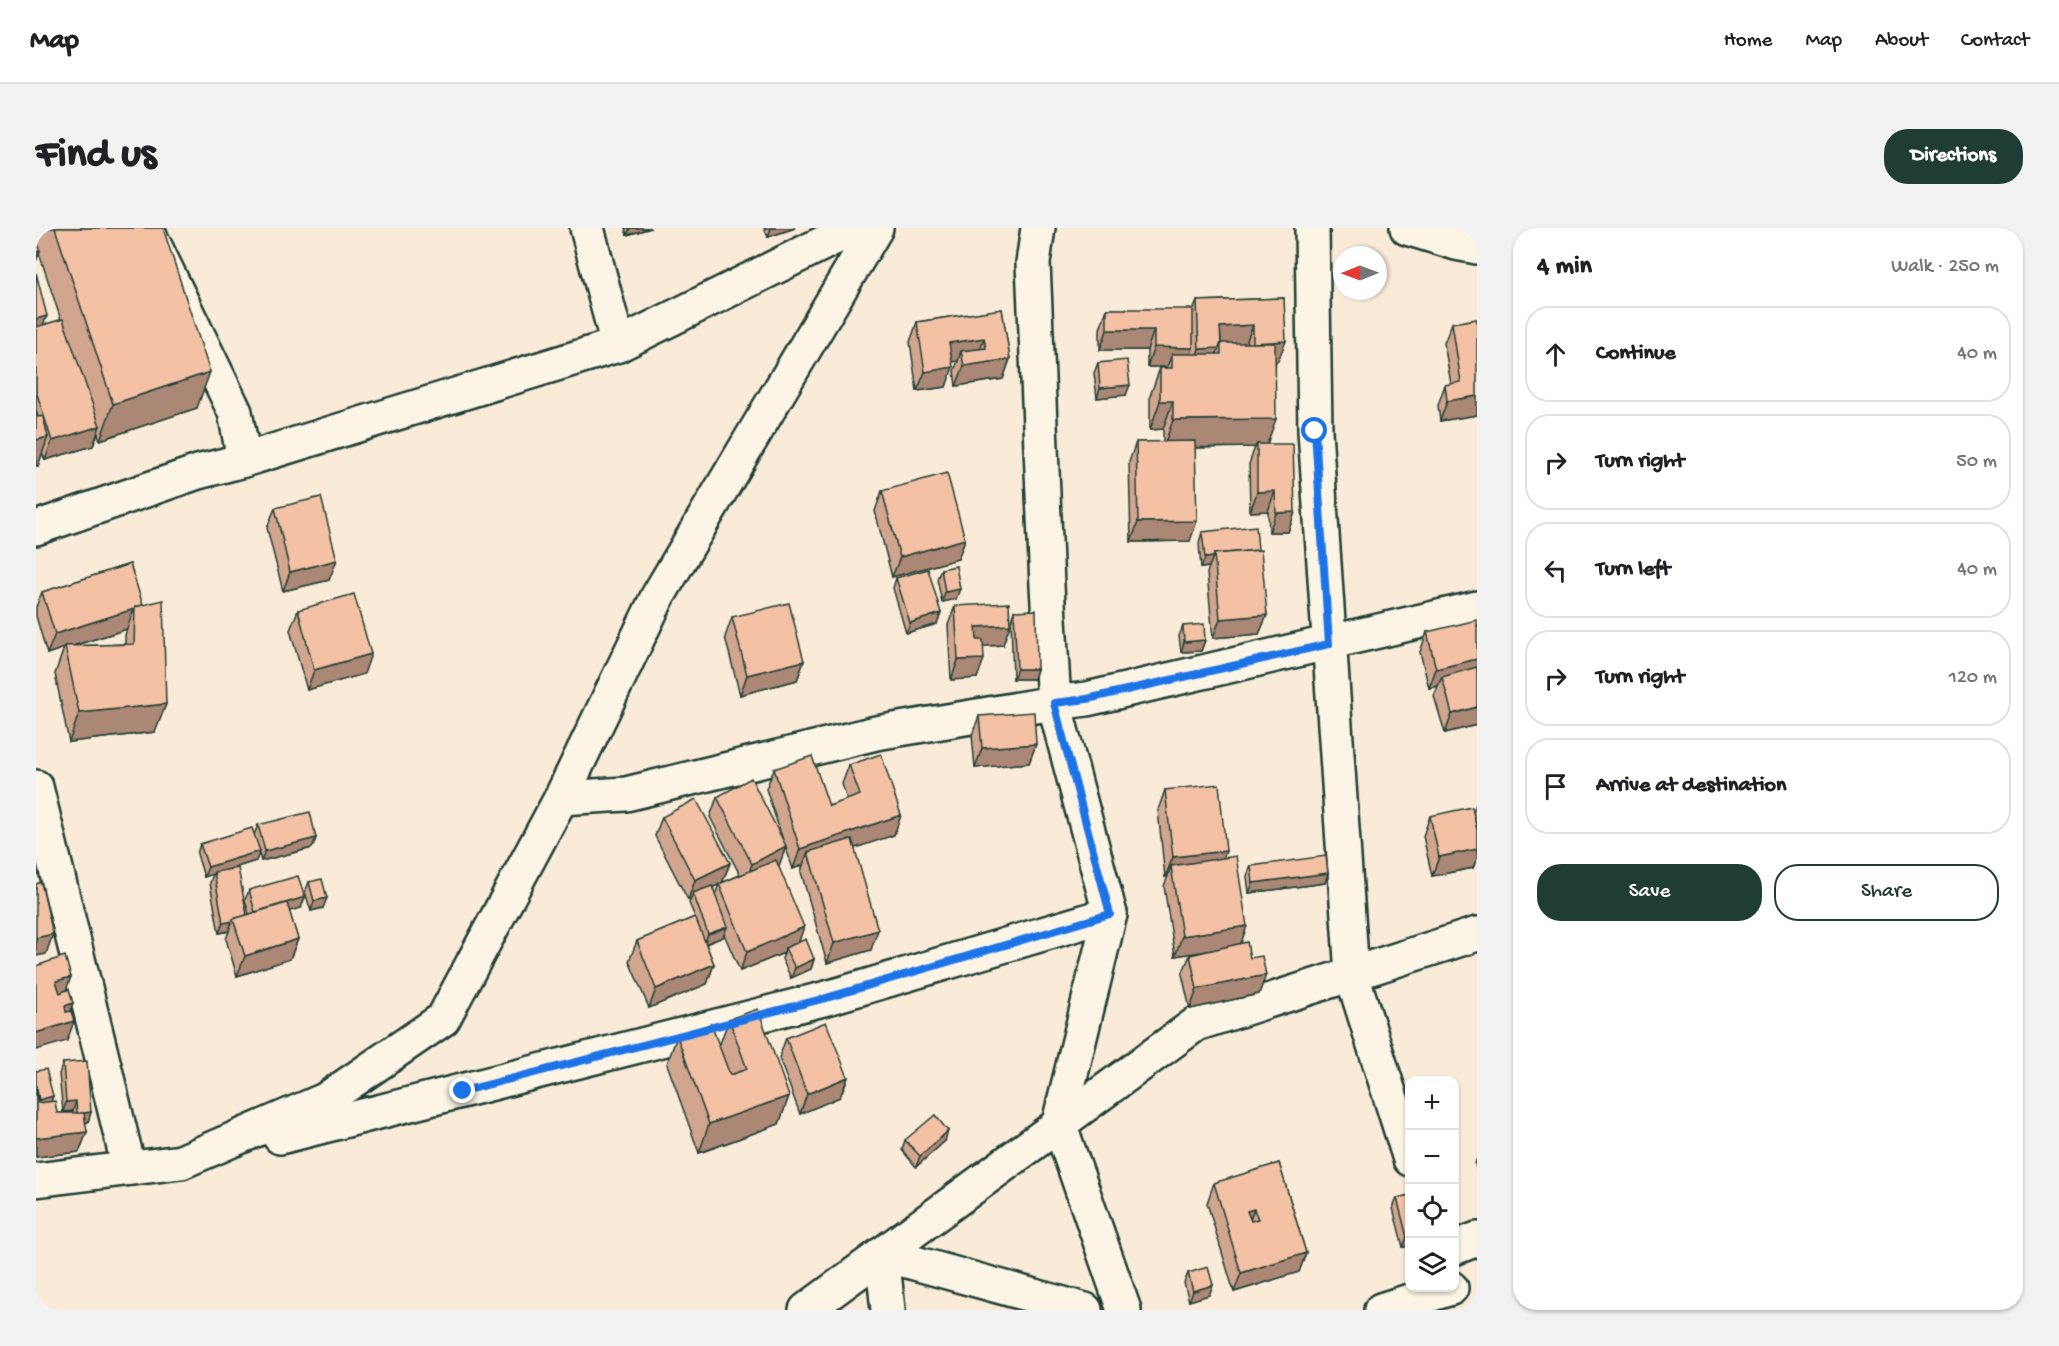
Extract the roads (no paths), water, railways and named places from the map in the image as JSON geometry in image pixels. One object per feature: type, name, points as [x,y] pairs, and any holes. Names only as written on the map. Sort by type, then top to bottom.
[{"type":"street","points":[[146,228],[235,412],[244,460]]},
{"type":"street","points":[[587,228],[618,345]]},
{"type":"street","points":[[36,528],[198,472],[244,460],[618,345],[854,228]]},
{"type":"street","points":[[181,1162],[325,1100],[443,1019],[561,798],[658,596],[876,228]]},
{"type":"street","points":[[1038,228],[1033,263],[1054,703],[1110,914],[1059,1123],[1124,1310]]},
{"type":"street","points":[[1312,228],[1315,431],[1352,975],[1405,1145]]},
{"type":"street","points":[[1407,228],[1477,247]]},
{"type":"street","points":[[561,798],[626,794],[876,733],[1087,699],[1477,608]]},
{"type":"street","points":[[36,787],[129,1168]]},
{"type":"street","points":[[36,1180],[181,1162],[826,998],[1110,914]]},
{"type":"street","points":[[806,1310],[1196,1024],[1477,934]]},
{"type":"street","points":[[1459,1246],[1477,1239]]},
{"type":"street","points":[[882,1254],[888,1310]]},
{"type":"street","points":[[882,1254],[1085,1310]]},
{"type":"street","points":[[1381,1310],[1437,1292]]},
{"type":"street","points":[[1454,1292],[1460,1310]]}]
